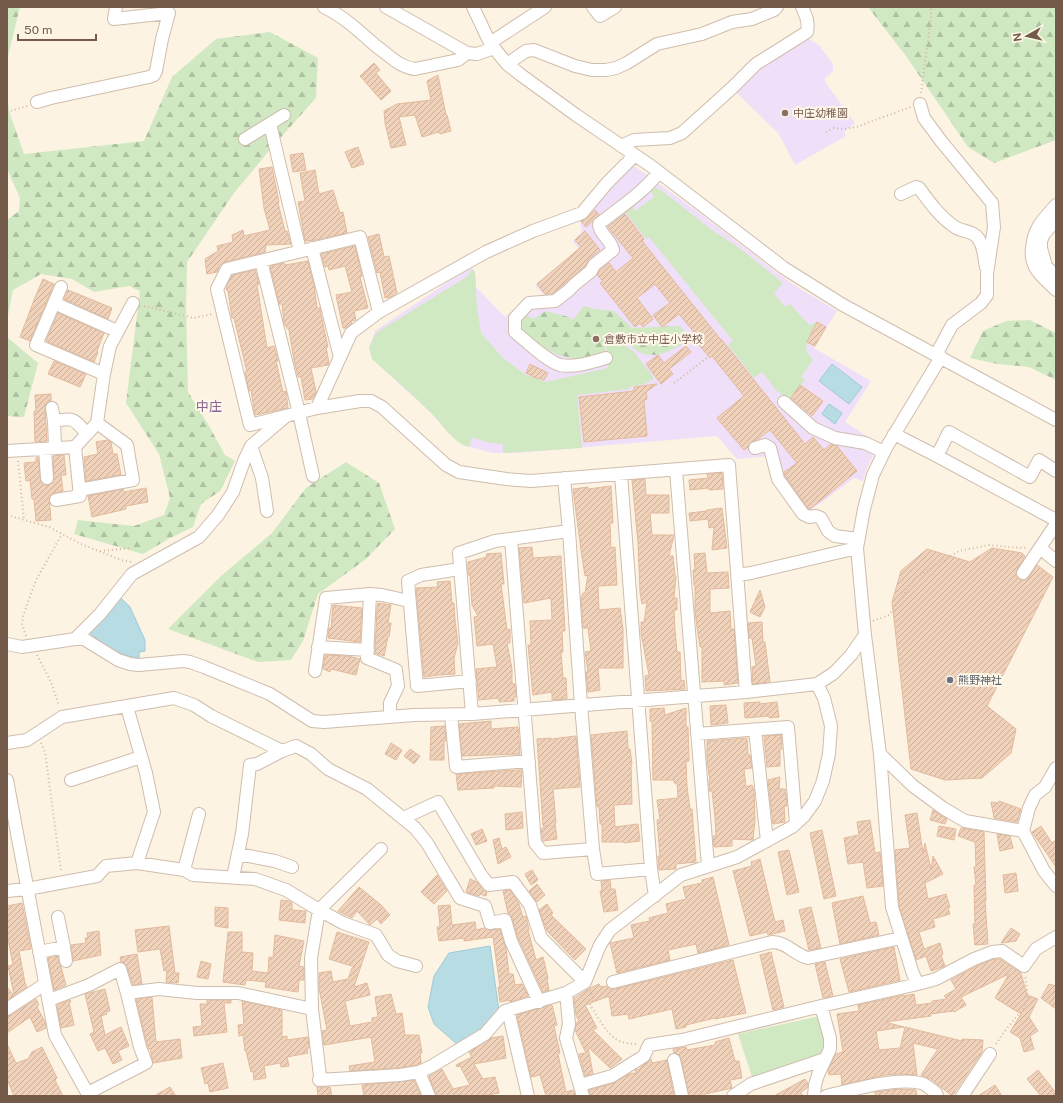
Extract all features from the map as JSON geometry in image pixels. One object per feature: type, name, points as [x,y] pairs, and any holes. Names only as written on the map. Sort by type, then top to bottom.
[{"type":"street","points":[[37,102],[149,77],[154,74],[156,71],[162,39],[170,10],[114,19],[116,7]]},
{"type":"street","points":[[324,7],[354,27],[399,64],[408,68],[416,69],[458,60],[467,53]]},
{"type":"street","points":[[386,7],[467,53],[477,54],[492,46],[545,7]]},
{"type":"street","points":[[473,7],[492,46],[507,64],[538,88],[635,155],[784,268],[843,304],[1056,420]]},
{"type":"street","points":[[593,7],[600,16],[614,7]]},
{"type":"street","points":[[507,64],[526,51],[534,50],[575,66],[592,70],[616,68],[627,63],[657,44],[702,34],[732,22],[752,19],[774,10],[777,7]]},
{"type":"street","points":[[621,146],[634,140],[670,138],[682,134],[756,64],[807,32],[808,20],[802,7]]},
{"type":"street","points":[[918,984],[913,974],[892,907],[880,754],[864,630],[857,544],[873,475],[884,452],[938,356],[952,325],[982,303],[987,295],[987,274],[994,227],[992,203],[924,118],[920,104]]},
{"type":"street","points":[[245,139],[284,115]]},
{"type":"street","points":[[270,124],[300,251]]},
{"type":"street","points":[[317,408],[351,333],[379,312],[486,252],[533,231],[582,213],[607,183],[635,155]]},
{"type":"street","points":[[606,358],[574,366],[560,365],[551,360],[515,332],[515,318],[529,304],[555,301],[591,271],[594,265],[613,250],[612,244],[599,229],[599,224],[625,205],[648,185],[658,172]]},
{"type":"street","points":[[901,194],[916,187],[919,188],[933,207],[957,229],[972,232],[979,238],[987,274]]},
{"type":"street","points":[[1056,205],[1053,221],[1041,241],[1041,248],[1046,266],[1056,277]]},
{"type":"street","points":[[1053,221],[1035,232],[1032,260],[1035,268],[1056,290]]},
{"type":"street","points":[[379,312],[360,237],[227,269],[217,289],[250,425],[317,408],[360,401],[371,402],[382,407],[446,465],[459,472],[531,481],[728,465],[738,575],[746,692]]},
{"type":"street","points":[[312,248],[340,357]]},
{"type":"street","points":[[261,260],[293,414],[313,476]]},
{"type":"street","points":[[61,287],[36,345],[104,374]]},
{"type":"street","points":[[54,303],[117,332]]},
{"type":"street","points":[[12,451],[75,447],[97,423],[104,374],[110,346],[133,303]]},
{"type":"street","points":[[784,402],[813,428],[835,438],[865,443],[884,452]]},
{"type":"street","points":[[47,478],[54,421],[52,408]]},
{"type":"street","points":[[75,639],[100,614],[132,574],[199,537],[218,515],[233,492],[251,446],[293,414]]},
{"type":"street","points":[[54,421],[68,418],[75,421],[87,434]]},
{"type":"street","points":[[79,490],[133,480],[126,445],[97,423]]},
{"type":"street","points":[[937,456],[949,432],[1030,477],[1040,460],[1056,471]]},
{"type":"street","points":[[894,434],[1056,520]]},
{"type":"street","points":[[755,448],[765,445],[770,448],[778,479],[803,514],[808,517],[816,516],[821,518],[828,531],[835,536],[857,544]]},
{"type":"street","points":[[251,446],[262,478],[267,511]]},
{"type":"street","points":[[56,500],[80,496],[75,447]]},
{"type":"street","points":[[676,470],[708,866]]},
{"type":"street","points":[[621,474],[651,869],[656,896]]},
{"type":"street","points":[[564,478],[581,705],[593,848],[597,874],[651,869]]},
{"type":"street","points":[[1023,573],[1056,524]]},
{"type":"street","points":[[472,714],[459,553],[495,541],[569,531]]},
{"type":"street","points":[[511,538],[535,843],[543,854],[593,848]]},
{"type":"street","points":[[738,575],[751,573],[857,544]]},
{"type":"street","points":[[1040,548],[1056,561]]},
{"type":"street","points":[[460,569],[421,575],[408,581],[409,601],[417,686],[470,681]]},
{"type":"street","points":[[315,671],[326,598],[370,594],[409,601]]},
{"type":"street","points":[[370,594],[367,658],[396,670],[398,686],[390,703],[390,717]]},
{"type":"street","points":[[7,644],[22,647],[84,639],[118,660],[130,664],[139,665],[183,661],[204,667],[270,694],[312,721],[324,722],[390,717],[472,714],[746,692],[817,684],[834,673],[851,655],[864,630]]},
{"type":"street","points":[[318,647],[368,650]]},
{"type":"street","points":[[381,849],[319,910],[311,958],[312,1008],[320,1076],[319,1080],[400,1075],[419,1072],[432,1066],[485,1034],[505,1011],[566,993],[585,982],[600,946],[610,930],[656,896],[681,874],[737,858],[796,823],[804,816],[815,801],[830,754],[831,726],[824,698],[817,684]]},
{"type":"street","points":[[7,743],[26,740],[62,717],[174,698],[194,705],[211,716],[282,751]]},
{"type":"street","points":[[127,707],[154,812],[137,863]]},
{"type":"street","points":[[451,715],[456,767],[529,761]]},
{"type":"street","points":[[697,734],[788,727],[796,823]]},
{"type":"street","points":[[755,730],[767,841]]},
{"type":"street","points":[[234,877],[250,765],[257,764],[282,751],[296,746],[311,754],[328,769],[367,789],[415,828],[427,843],[460,898],[485,906],[490,923],[504,920],[511,941],[539,1002]]},
{"type":"street","points":[[880,754],[913,786],[943,808],[965,821],[1023,831]]},
{"type":"street","points":[[71,780],[141,757]]},
{"type":"street","points":[[1056,768],[1045,787],[1035,795],[1029,808],[1023,831],[1044,871],[1056,886]]},
{"type":"street","points":[[7,780],[27,889],[48,1000],[55,1035],[88,1095],[146,1063],[140,1047],[120,969],[89,985],[48,1000]]},
{"type":"street","points":[[403,818],[438,802],[481,875],[489,885],[513,882],[530,905],[541,938],[585,982]]},
{"type":"street","points":[[184,870],[199,814]]},
{"type":"street","points":[[238,854],[275,861],[292,867]]},
{"type":"street","points":[[7,891],[27,889],[97,876],[106,866],[137,863],[184,870],[193,875],[255,879],[286,890],[319,910],[343,922],[376,935],[388,955],[397,961],[416,966]]},
{"type":"street","points":[[58,917],[66,961]]},
{"type":"street","points":[[566,993],[569,1024],[566,1038],[581,1091],[612,1076],[644,1056],[649,1045],[682,1040],[918,984],[936,979],[992,952],[1002,951],[1024,966],[1036,949],[1056,937]]},
{"type":"street","points":[[613,982],[772,942],[778,942],[786,945],[802,957],[808,958],[902,938]]},
{"type":"street","points":[[39,952],[64,947]]},
{"type":"street","points":[[7,1009],[45,984]]},
{"type":"street","points":[[127,993],[159,989],[238,993],[312,1008]]},
{"type":"street","points":[[814,1096],[815,1086],[825,1058],[830,1049],[830,1038],[821,1006]]},
{"type":"street","points":[[508,1010],[528,1096]]},
{"type":"street","points":[[962,1096],[990,1054]]},
{"type":"street","points":[[733,1096],[751,1084],[825,1058]]},
{"type":"street","points":[[674,1060],[682,1096]]},
{"type":"street","points":[[419,1072],[429,1096]]},
{"type":"street","points":[[826,1096],[874,1085],[904,1082],[923,1083],[937,1096]]},
{"type":"path","points":[[826,132],[834,128],[844,129],[856,127],[902,109],[920,104],[931,7]]},
{"type":"path","points":[[7,112],[37,102]]},
{"type":"path","points":[[7,136],[7,156]]},
{"type":"path","points":[[133,303],[194,318],[223,312]]},
{"type":"path","points":[[674,383],[708,357]]},
{"type":"path","points":[[12,451],[24,520]]},
{"type":"path","points":[[7,515],[49,527],[81,544],[120,560],[137,563],[152,562]]},
{"type":"path","points":[[62,534],[42,570],[23,616],[22,624],[23,629],[51,682],[57,696],[62,717]]},
{"type":"path","points":[[864,630],[889,615],[916,577],[959,551],[989,545],[1009,548],[1040,548]]},
{"type":"path","points":[[99,551],[131,548]]},
{"type":"path","points":[[37,734],[45,752],[62,882]]},
{"type":"path","points":[[990,1054],[1007,1028],[1023,1009],[1028,997],[1024,966]]},
{"type":"path","points":[[585,982],[589,986],[594,1000],[590,1005],[599,1020],[615,1038],[628,1044],[649,1045]]},
{"type":"shaded area","points":[[807,38],[819,45],[833,64],[833,71],[825,78],[825,82],[855,123],[844,132],[846,136],[795,165],[779,134],[735,91],[766,60]]},
{"type":"shaded area","name":"倉敷市立中庄小学校","points":[[633,165],[697,211],[779,274],[837,311],[814,348],[871,381],[845,422],[879,444],[867,468],[863,481],[854,478],[799,519],[774,480],[769,456],[737,459],[717,436],[517,453],[492,453],[463,445],[449,433],[429,411],[372,359],[369,348],[375,331],[470,267],[475,272],[476,287],[505,317],[525,300],[547,299],[535,285],[579,249],[573,241],[582,232],[579,218]]},
{"type":"green space","points":[[7,7],[20,7],[7,60]]},
{"type":"green space","points":[[868,7],[1056,7],[1056,140],[994,163],[968,147],[906,56]]},
{"type":"green space","points":[[270,32],[318,58],[316,98],[234,193],[187,262],[186,307],[188,392],[225,455],[235,461],[220,491],[201,504],[193,527],[170,538],[143,554],[74,534],[78,520],[134,526],[164,515],[170,498],[159,454],[126,403],[140,291],[129,286],[94,292],[72,279],[41,274],[13,290],[7,321],[7,220],[19,211],[20,198],[7,169],[7,92],[9,111],[24,154],[144,141],[172,77],[216,39]]},
{"type":"green space","points":[[654,187],[661,190],[712,230],[738,247],[783,283],[774,293],[785,307],[790,304],[809,325],[817,322],[807,342],[806,350],[813,360],[801,377],[805,380],[789,400],[777,391],[762,372],[754,378],[728,345],[733,341],[649,237],[646,239],[624,210],[630,205],[635,211],[654,197],[651,191]]},
{"type":"green space","points":[[472,269],[475,272],[477,308],[481,333],[503,358],[526,375],[546,382],[608,368],[606,343],[617,340],[634,352],[654,378],[645,384],[629,387],[629,389],[577,395],[582,448],[503,453],[503,444],[486,442],[472,437],[469,447],[463,445],[457,441],[414,397],[372,359],[369,348],[376,333],[468,276]]},
{"type":"green space","points":[[584,306],[594,309],[614,311],[632,328],[680,326],[691,339],[664,353],[650,355],[643,354],[636,350],[621,338],[607,337],[604,355],[579,360],[555,354],[518,331],[518,321],[524,313],[533,319],[546,311],[569,317],[573,320]]},
{"type":"green space","points":[[1030,320],[1056,333],[1056,380],[1029,367],[998,364],[970,358],[983,331],[1006,321]]},
{"type":"green space","points":[[7,337],[38,363],[24,417],[7,416]]},
{"type":"green space","points":[[346,462],[379,483],[395,529],[366,559],[318,594],[303,641],[291,660],[258,662],[168,629],[221,576],[272,533],[306,488]]},
{"type":"green space","points":[[820,1016],[828,1038],[825,1057],[754,1083],[738,1034]]},
{"type":"water","points":[[832,364],[862,387],[849,404],[819,381]]},
{"type":"water","points":[[829,404],[842,413],[835,424],[822,414]]},
{"type":"water","points":[[119,596],[130,607],[145,640],[145,651],[139,652],[139,658],[117,652],[86,630]]},
{"type":"water","points":[[490,946],[499,1011],[479,1032],[458,1045],[434,1024],[428,1007],[434,976],[449,953]]},
{"type":"building","points":[[374,63],[380,70],[376,73],[391,91],[381,100],[360,76]]},
{"type":"building","points":[[438,75],[446,115],[451,131],[440,134],[439,132],[422,137],[415,115],[399,117],[406,145],[391,148],[385,123],[384,111],[397,104],[431,100],[427,81]]},
{"type":"building","points":[[358,147],[364,164],[352,168],[345,152]]},
{"type":"building","points":[[303,153],[306,170],[293,172],[290,155]]},
{"type":"building","points":[[272,167],[278,203],[285,231],[287,231],[291,244],[266,245],[265,252],[225,262],[220,265],[217,272],[207,274],[205,259],[218,251],[217,246],[233,242],[232,235],[243,230],[244,236],[270,230],[264,208],[259,169]]},
{"type":"building","points":[[315,170],[319,194],[333,190],[340,213],[343,212],[347,233],[305,241],[298,202],[305,201],[300,173]]},
{"type":"building","points":[[595,210],[599,215],[586,227],[581,221],[587,218]]},
{"type":"building","points":[[625,214],[644,239],[642,241],[805,444],[813,437],[824,450],[831,444],[837,446],[857,471],[810,509],[785,476],[784,472],[797,463],[770,430],[750,443],[744,450],[717,418],[744,396],[712,356],[710,358],[695,340],[698,337],[679,314],[662,327],[653,315],[670,303],[655,284],[637,298],[653,319],[643,327],[640,323],[635,327],[600,283],[603,281],[597,275],[600,270],[609,263],[616,272],[633,258],[608,227]]},
{"type":"building","points":[[585,231],[600,250],[589,259],[585,266],[552,294],[545,294],[537,284],[581,247],[575,240]]},
{"type":"building","points":[[379,234],[384,257],[389,256],[397,293],[391,297],[385,298],[380,272],[377,273],[368,237]]},
{"type":"building","points":[[355,246],[362,276],[360,277],[368,308],[354,311],[356,320],[351,321],[352,323],[346,328],[343,328],[336,295],[352,292],[345,266],[329,270],[328,266],[325,267],[321,254]]},
{"type":"building","points":[[308,261],[314,285],[317,308],[320,308],[328,347],[326,347],[329,363],[328,365],[311,368],[316,392],[313,399],[305,400],[301,377],[298,377],[294,360],[289,330],[284,324],[282,304],[279,304],[270,266]]},
{"type":"building","points":[[255,270],[259,284],[257,285],[267,348],[274,346],[283,392],[286,391],[288,408],[255,415],[251,390],[249,391],[245,372],[247,372],[234,318],[232,318],[228,291],[226,287],[232,275]]},
{"type":"building","points":[[43,279],[54,284],[30,341],[20,337]]},
{"type":"building","points":[[68,290],[112,308],[108,319],[64,299]]},
{"type":"building","points":[[58,313],[104,333],[94,362],[46,341]]},
{"type":"building","points":[[817,322],[826,327],[815,346],[807,342]]},
{"type":"building","points":[[686,346],[691,352],[669,369],[673,374],[661,384],[646,364],[658,355],[664,363]]},
{"type":"building","points":[[54,361],[86,374],[80,387],[48,374]]},
{"type":"building","points":[[530,364],[548,373],[544,380],[538,379],[526,373]]},
{"type":"building","points":[[657,384],[646,392],[647,399],[644,400],[647,436],[584,442],[579,397],[634,391],[634,387]]},
{"type":"building","points":[[800,385],[823,401],[812,416],[791,398]]},
{"type":"building","points":[[51,394],[51,401],[47,402],[45,409],[47,441],[35,442],[35,395]]},
{"type":"building","points":[[107,440],[111,442],[113,454],[117,454],[121,475],[86,481],[84,457],[98,454],[96,442]]},
{"type":"building","points":[[64,455],[66,475],[61,475],[63,491],[49,496],[51,520],[36,521],[34,499],[32,499],[30,480],[26,481],[24,463],[36,462],[36,457],[38,457],[41,482],[43,485],[48,485],[54,482],[53,456]]},
{"type":"building","points":[[722,473],[723,489],[709,490],[709,488],[690,490],[689,480],[708,478],[707,474]]},
{"type":"building","points":[[645,479],[646,495],[669,495],[669,513],[650,513],[652,535],[674,535],[669,556],[673,556],[676,576],[674,598],[677,598],[677,610],[674,610],[675,630],[677,652],[680,652],[681,681],[684,680],[685,689],[646,691],[645,676],[649,675],[641,633],[641,622],[644,622],[647,602],[642,604],[640,592],[638,543],[632,480]]},
{"type":"building","points":[[611,486],[613,523],[610,523],[611,548],[615,547],[617,585],[598,586],[599,610],[620,608],[623,629],[623,668],[598,668],[600,690],[588,692],[586,672],[588,672],[585,652],[591,651],[588,628],[583,628],[581,598],[583,593],[585,593],[588,575],[585,576],[573,489]]},
{"type":"building","points":[[146,488],[148,502],[126,506],[126,509],[92,517],[88,496],[123,489],[124,492]]},
{"type":"building","points":[[722,508],[727,548],[712,550],[714,527],[709,528],[708,519],[690,521],[689,513]]},
{"type":"building","points":[[532,547],[533,558],[561,556],[565,631],[562,631],[563,652],[561,652],[563,678],[566,678],[567,699],[552,700],[552,692],[533,695],[528,645],[531,645],[530,621],[552,620],[551,598],[524,603],[519,548]]},
{"type":"building","name":"熊野神社","points":[[992,548],[1022,553],[1025,556],[1016,572],[1016,577],[1019,579],[1027,580],[1037,565],[1053,577],[987,706],[1016,729],[1011,753],[982,778],[945,780],[911,769],[892,602],[901,571],[927,549],[970,562]]},
{"type":"building","points":[[501,553],[504,584],[501,584],[507,630],[510,629],[510,643],[507,643],[512,669],[512,684],[515,684],[516,697],[514,697],[514,701],[499,702],[499,698],[479,700],[476,669],[497,667],[493,644],[477,646],[474,617],[478,616],[472,605],[470,575],[468,575],[468,562],[487,557],[486,554]]},
{"type":"building","points":[[705,553],[707,573],[728,572],[729,588],[710,589],[710,613],[730,611],[731,629],[734,629],[738,683],[724,685],[724,681],[702,682],[702,647],[700,647],[695,611],[695,585],[693,570],[695,570],[694,554]]},
{"type":"building","points":[[450,581],[458,643],[454,658],[455,674],[424,677],[416,588],[438,587],[437,582]]},
{"type":"building","points":[[760,590],[765,607],[760,617],[750,612]]},
{"type":"building","points":[[378,603],[391,605],[388,623],[391,623],[384,656],[375,653]]},
{"type":"building","points":[[333,605],[362,608],[360,642],[328,638],[329,628],[331,628]]},
{"type":"building","points":[[762,622],[763,642],[765,642],[770,682],[753,684],[752,667],[756,666],[752,638],[749,638],[748,623]]},
{"type":"building","points":[[325,655],[348,656],[360,659],[356,675],[331,669],[330,672],[323,669]]},
{"type":"building","points":[[760,702],[760,704],[777,702],[779,717],[769,718],[769,716],[745,718],[744,703]]},
{"type":"building","points":[[726,705],[728,723],[711,725],[710,706]]},
{"type":"building","points":[[664,708],[665,715],[686,708],[689,761],[686,762],[687,787],[690,809],[692,809],[696,862],[676,864],[676,869],[659,870],[658,856],[660,856],[657,820],[660,819],[657,800],[678,798],[677,783],[674,783],[674,780],[653,780],[652,721],[650,721],[650,709]]},
{"type":"building","points":[[491,721],[491,729],[518,727],[520,754],[462,756],[459,724]]},
{"type":"building","points":[[445,726],[446,741],[444,741],[444,760],[430,760],[431,727]]},
{"type":"building","points":[[627,731],[628,749],[630,749],[632,764],[632,804],[614,805],[615,827],[638,824],[640,841],[624,843],[602,842],[602,824],[600,824],[599,806],[597,807],[591,735]]},
{"type":"building","points":[[781,735],[782,749],[780,749],[780,766],[767,767],[764,736]]},
{"type":"building","points":[[576,736],[580,787],[553,789],[557,839],[543,841],[541,829],[547,826],[543,826],[537,739]]},
{"type":"building","points":[[747,738],[748,755],[750,755],[752,768],[744,769],[746,787],[752,785],[754,790],[755,820],[753,840],[732,839],[732,846],[714,847],[713,836],[716,836],[715,818],[712,791],[709,791],[710,780],[707,761],[707,741]]},
{"type":"building","points":[[391,743],[402,750],[396,760],[385,754]]},
{"type":"building","points":[[410,749],[420,756],[414,764],[404,756]]},
{"type":"building","points":[[522,770],[521,787],[494,786],[494,788],[458,790],[456,774]]},
{"type":"building","points":[[780,777],[779,789],[785,789],[786,794],[787,806],[784,806],[785,822],[773,824],[768,780]]},
{"type":"building","points":[[999,801],[1021,809],[1017,822],[994,818],[991,802],[998,803]]},
{"type":"building","points":[[933,810],[947,819],[945,824],[930,820]]},
{"type":"building","points":[[522,812],[523,828],[506,830],[505,814]]},
{"type":"building","points":[[917,813],[923,853],[925,843],[931,869],[933,856],[943,874],[925,883],[928,899],[946,894],[950,907],[948,908],[950,914],[933,919],[935,927],[919,932],[924,949],[940,943],[943,954],[941,955],[945,966],[931,971],[926,956],[916,960],[899,906],[895,850],[910,848],[905,815]]},
{"type":"building","points":[[870,820],[875,853],[880,852],[883,886],[867,888],[863,862],[848,864],[844,838],[859,835],[857,822]]},
{"type":"building","points":[[939,826],[956,829],[954,840],[937,836]]},
{"type":"building","points":[[1041,826],[1052,843],[1056,840],[1056,867],[1032,832]]},
{"type":"building","points":[[961,828],[984,832],[985,901],[988,944],[975,945],[973,924],[975,924],[974,885],[976,885],[974,867],[976,867],[975,842],[958,836]]},
{"type":"building","points":[[482,829],[487,841],[476,845],[471,834]]},
{"type":"building","points":[[822,830],[836,896],[824,899],[810,833]]},
{"type":"building","points":[[997,834],[1010,836],[1013,848],[1000,851]]},
{"type":"building","points":[[499,838],[502,849],[506,847],[511,857],[498,864],[493,840]]},
{"type":"building","points":[[789,850],[799,892],[787,895],[778,852]]},
{"type":"building","points":[[760,859],[775,922],[783,920],[785,931],[768,935],[767,932],[750,936],[733,871],[752,866],[751,862]]},
{"type":"building","points":[[532,870],[538,880],[531,885],[525,874]]},
{"type":"building","points":[[1016,873],[1018,891],[1005,893],[1003,875]]},
{"type":"building","points":[[437,875],[447,891],[434,904],[421,892]]},
{"type":"building","points":[[713,877],[729,945],[698,953],[696,944],[668,950],[670,960],[617,973],[610,943],[634,938],[631,925],[650,921],[649,918],[668,913],[666,904],[686,899],[683,887],[702,883],[702,880]]},
{"type":"building","points":[[470,879],[477,882],[483,890],[487,892],[486,896],[480,894],[479,896],[466,892]]},
{"type":"building","points":[[610,880],[611,889],[615,889],[618,910],[604,912],[600,891],[602,891],[601,881]]},
{"type":"building","points":[[537,884],[545,895],[537,902],[529,891]]},
{"type":"building","points":[[359,887],[380,904],[390,915],[381,924],[377,919],[370,925],[357,911],[352,918],[338,911]]},
{"type":"building","points":[[510,890],[518,901],[523,917],[526,916],[536,960],[543,957],[549,990],[543,992],[518,938],[512,918],[508,913],[503,891]]},
{"type":"building","points":[[863,896],[870,923],[876,922],[879,935],[840,944],[832,903]]},
{"type":"building","points":[[281,900],[292,903],[292,910],[306,911],[305,923],[279,920]]},
{"type":"building","points":[[22,903],[31,949],[19,951],[27,987],[14,995],[8,966],[13,965],[7,939],[7,906]]},
{"type":"building","points":[[547,904],[553,913],[551,915],[586,949],[575,960],[547,931],[539,910]]},
{"type":"building","points":[[450,905],[452,925],[475,922],[476,930],[484,928],[488,930],[500,929],[506,948],[509,974],[513,974],[515,985],[522,984],[528,996],[510,1002],[510,1000],[500,1002],[498,987],[500,987],[493,937],[464,941],[464,938],[439,941],[437,927],[440,926],[438,906]]},
{"type":"building","points":[[215,907],[228,908],[228,928],[215,926]]},
{"type":"building","points":[[811,907],[821,948],[809,950],[799,910]]},
{"type":"building","points":[[169,926],[175,973],[179,973],[178,983],[166,982],[167,970],[164,971],[160,949],[138,952],[135,930]]},
{"type":"building","points":[[1011,928],[1020,934],[1016,941],[1001,943]]},
{"type":"building","points":[[99,931],[101,955],[73,961],[71,945],[86,943],[85,938],[88,938],[87,933]]},
{"type":"building","points":[[228,932],[242,932],[242,952],[253,953],[252,971],[268,973],[269,957],[273,958],[275,935],[304,941],[299,966],[304,967],[304,980],[299,980],[298,992],[265,987],[266,982],[246,980],[245,985],[223,982]]},
{"type":"building","points":[[337,932],[369,942],[354,987],[367,983],[370,995],[345,1001],[350,1026],[372,1022],[372,1018],[378,1017],[375,997],[391,994],[396,1014],[402,1013],[405,1035],[419,1035],[422,1053],[420,1053],[421,1063],[399,1068],[350,1071],[349,1066],[375,1062],[371,1037],[324,1045],[322,1031],[327,1030],[319,988],[319,973],[331,971],[333,982],[348,979],[352,968],[355,967],[329,959]]},
{"type":"building","points":[[894,947],[900,980],[849,992],[840,959]]},
{"type":"building","points":[[771,952],[784,1007],[773,1010],[760,955]]},
{"type":"building","points":[[137,954],[142,984],[133,985],[127,967],[121,962],[120,957]]},
{"type":"building","points":[[58,956],[66,985],[54,990],[48,958]]},
{"type":"building","points":[[994,959],[1000,959],[1021,973],[1027,995],[1038,999],[1029,1017],[1038,1031],[1030,1036],[1034,1049],[1024,1052],[1020,1038],[1010,1032],[1021,1014],[995,998],[1009,974],[961,997],[966,1005],[954,1012],[930,1014],[931,1016],[885,1022],[904,1027],[876,1031],[879,1050],[900,1048],[905,1027],[962,1041],[962,1039],[983,1040],[982,1052],[952,1096],[931,1079],[921,1075],[938,1049],[913,1043],[917,1075],[885,1075],[842,1085],[841,1074],[829,1075],[828,1070],[836,1054],[843,1052],[837,1014],[859,1011],[858,1005],[904,995],[914,994],[916,1005],[947,999],[944,996],[956,989],[951,980]]},
{"type":"building","points":[[733,960],[746,1013],[715,1018],[676,1029],[672,1009],[629,1019],[628,1014],[612,1016],[609,996],[585,1005],[597,1028],[593,1030],[622,1059],[610,1068],[588,1047],[593,1074],[585,1076],[579,1054],[586,1053],[575,1030],[576,1023],[579,1021],[576,1015],[574,998],[599,984],[601,987],[607,986],[611,989],[615,989]]},
{"type":"building","points":[[201,961],[211,964],[208,979],[197,977]]},
{"type":"building","points":[[825,962],[833,996],[823,998],[815,964]]},
{"type":"building","points":[[1049,984],[1056,986],[1056,1009],[1041,998]]},
{"type":"building","points":[[7,987],[14,996],[7,1000]]},
{"type":"building","points":[[105,989],[110,1011],[101,1016],[105,1035],[121,1027],[129,1046],[118,1051],[122,1060],[113,1064],[105,1048],[98,1051],[90,1034],[94,1032],[85,994]]},
{"type":"building","points":[[152,997],[156,1042],[180,1039],[182,1058],[153,1063],[136,999]]},
{"type":"building","points":[[36,999],[39,1005],[37,1007],[45,1022],[46,1028],[37,1032],[30,1017],[7,1033],[7,1016]]},
{"type":"building","points":[[70,1000],[71,1002],[69,1002],[74,1025],[61,1028],[57,1005]]},
{"type":"building","points":[[207,1000],[231,1000],[231,1003],[224,1003],[227,1032],[194,1036],[193,1027],[202,1026],[200,1004],[207,1004]]},
{"type":"building","points":[[242,1001],[282,1010],[282,1037],[287,1036],[287,1040],[308,1037],[308,1053],[287,1057],[289,1066],[281,1067],[280,1063],[264,1066],[266,1078],[254,1080],[253,1071],[251,1072],[245,1051],[243,1035],[239,1036],[238,1025],[244,1024]]},
{"type":"building","points":[[552,1005],[557,1025],[554,1026],[560,1053],[558,1054],[566,1092],[573,1090],[575,1096],[546,1096],[540,1075],[531,1077],[517,1015]]},
{"type":"building","points":[[503,1036],[506,1058],[474,1064],[483,1079],[495,1077],[499,1093],[482,1096],[436,1096],[429,1076],[442,1069],[453,1089],[470,1085],[460,1066],[457,1067],[456,1065],[472,1057],[469,1052],[491,1038]]},
{"type":"building","points":[[729,1038],[735,1061],[739,1061],[742,1078],[730,1080],[732,1088],[705,1094],[705,1096],[689,1096],[681,1058],[679,1055],[674,1053],[673,1049],[686,1047],[687,1050],[715,1045],[715,1042]]},
{"type":"building","points":[[7,1044],[16,1063],[28,1059],[32,1052],[42,1047],[57,1078],[55,1080],[63,1096],[14,1096],[7,1079]]},
{"type":"building","points":[[651,1059],[652,1063],[667,1060],[674,1096],[590,1096],[589,1090],[614,1083],[629,1074],[636,1073],[635,1070],[640,1069]]},
{"type":"building","points":[[223,1063],[228,1088],[210,1092],[208,1083],[205,1084],[201,1068]]},
{"type":"building","points":[[1038,1070],[1056,1093],[1056,1096],[1041,1096],[1027,1079]]},
{"type":"building","points":[[805,1079],[808,1083],[807,1088],[801,1092],[802,1096],[774,1096]]},
{"type":"building","points":[[414,1080],[421,1096],[364,1096],[362,1085]]},
{"type":"building","points":[[995,1085],[1002,1096],[978,1096]]},
{"type":"building","points":[[170,1087],[176,1096],[154,1096]]},
{"type":"building","points":[[317,1087],[330,1087],[332,1096],[318,1096]]},
{"type":"building","points":[[899,1089],[916,1090],[917,1096],[875,1096],[875,1092]]},
{"type":"place","name":"中庄幼稚園","points":[[785,113]]},
{"type":"place","name":"倉敷市立中庄小学校","points":[[596,339]]},
{"type":"place","name":"熊野神社","points":[[950,680]]},
{"type":"district","name":"中庄","points":[[209,406]]}]
